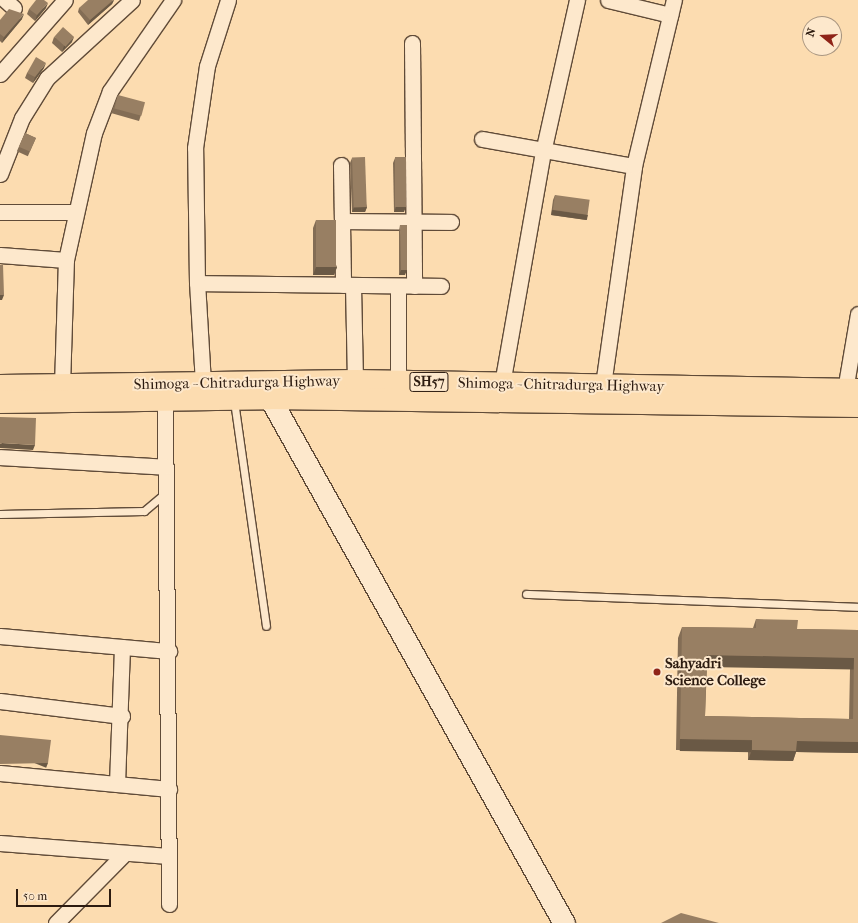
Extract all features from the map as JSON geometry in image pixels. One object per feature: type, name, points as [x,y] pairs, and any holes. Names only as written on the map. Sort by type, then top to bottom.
[{"type":"main road","name":"Shimoga - Chitradurga Highway","points":[[0,402],[234,399],[266,390],[355,381],[603,385],[854,395]]},
{"type":"main road","name":"Shimoga - Chitradurga Highway","points":[[0,386],[203,383],[266,390],[854,395]]},
{"type":"street","points":[[0,74],[65,0]]},
{"type":"street","points":[[0,174],[22,118],[47,78],[132,0]]},
{"type":"street","points":[[62,386],[66,260],[76,212],[103,105],[173,0]]},
{"type":"street","points":[[203,383],[197,283],[195,148],[207,66],[228,0]]},
{"type":"street","points":[[502,384],[543,152],[577,0]]},
{"type":"street","points":[[608,0],[670,15]]},
{"type":"street","points":[[603,385],[634,166],[674,0]]},
{"type":"street","points":[[412,44],[414,286]]},
{"type":"street","points":[[482,139],[543,152],[634,166]]},
{"type":"street","points":[[341,165],[342,221],[355,381]]},
{"type":"street","points":[[0,212],[76,212]]},
{"type":"street","points":[[342,221],[413,223],[451,222]]},
{"type":"street","points":[[0,255],[66,260]]},
{"type":"street","points":[[197,283],[441,286]]},
{"type":"street","points":[[398,286],[398,382]]},
{"type":"street","points":[[854,395],[858,314]]},
{"type":"street","points":[[266,390],[564,923]]},
{"type":"street","points":[[165,401],[169,651],[169,904]]},
{"type":"street","points":[[0,457],[166,467]]},
{"type":"street","points":[[0,636],[169,651]]},
{"type":"street","points":[[117,784],[122,716],[122,647]]},
{"type":"street","points":[[0,701],[122,716]]},
{"type":"street","points":[[0,773],[169,789]]},
{"type":"street","points":[[0,843],[170,856]]},
{"type":"street","points":[[56,923],[125,853]]},
{"type":"lane","points":[[234,399],[266,626]]},
{"type":"lane","points":[[0,514],[144,511],[167,491]]},
{"type":"lane","points":[[526,594],[858,607]]},
{"type":"building","points":[[36,0],[44,0],[48,3],[37,15],[29,9]]},
{"type":"building","points":[[88,0],[113,0],[90,20],[79,8]]},
{"type":"building","points":[[9,9],[24,14],[4,37],[0,34],[0,20]]},
{"type":"building","points":[[63,27],[74,37],[65,47],[54,37]]},
{"type":"building","points":[[36,57],[46,63],[35,77],[27,73]]},
{"type":"building","points":[[118,95],[145,102],[141,116],[114,109]]},
{"type":"building","points":[[25,133],[36,138],[30,152],[19,147]]},
{"type":"building","points":[[352,157],[365,157],[367,207],[354,207]]},
{"type":"building","points":[[395,157],[406,157],[406,207],[395,207]]},
{"type":"building","points":[[555,195],[590,200],[588,215],[553,210]]},
{"type":"building","points":[[316,220],[336,220],[336,267],[316,267]]},
{"type":"building","points":[[400,225],[407,225],[407,270],[401,270]]},
{"type":"building","points":[[0,265],[3,265],[4,295],[0,295]]},
{"type":"building","points":[[0,417],[36,418],[35,445],[0,444]]},
{"type":"building","points":[[756,619],[798,620],[797,629],[858,630],[858,742],[797,741],[796,751],[752,750],[752,740],[680,739],[682,627],[756,628]],"holes":[[[707,655],[854,658],[853,719],[705,716]]]},
{"type":"building","points":[[0,735],[51,740],[48,763],[0,764]]},
{"type":"building","points":[[681,913],[719,923],[661,923]]},
{"type":"place","name":"Sahyadri Science College","points":[[657,672]]}]
